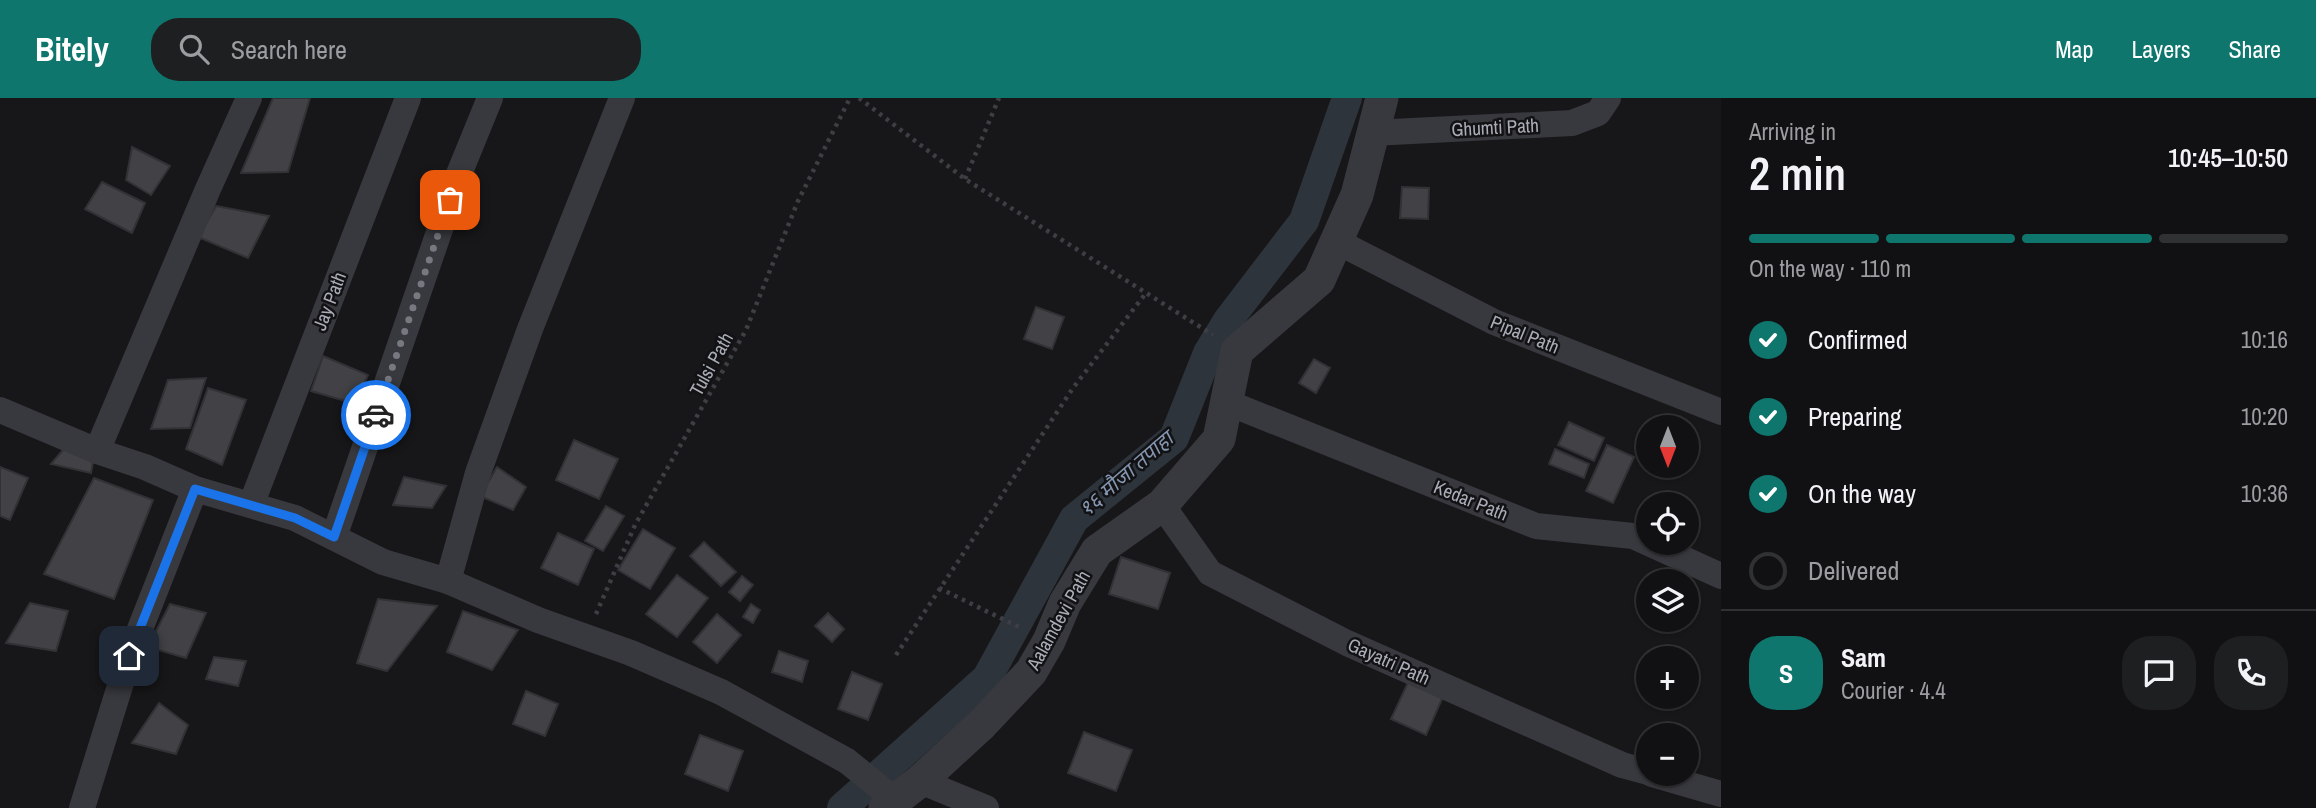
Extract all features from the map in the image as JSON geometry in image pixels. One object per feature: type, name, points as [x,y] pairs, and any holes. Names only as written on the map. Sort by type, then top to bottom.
[{"type":"street","points":[[97,451],[249,98]]},
{"type":"street","name":"Jay Path","points":[[251,505],[408,98]]},
{"type":"street","points":[[334,537],[459,174],[490,98]]},
{"type":"street","points":[[448,582],[478,473],[530,330],[622,98]]},
{"type":"street","points":[[1237,351],[1319,280],[1357,195],[1382,98]]},
{"type":"street","name":"Ghumti Path","points":[[1372,133],[1572,122],[1598,113],[1608,98]]},
{"type":"street","name":"Pipal Path","points":[[1336,241],[1494,321],[1721,412]]},
{"type":"street","name":"Aalamdevi Path","points":[[900,797],[982,724],[1031,672],[1049,641],[1065,603],[1097,551],[1162,505],[1219,439],[1237,351]]},
{"type":"street","name":"Kedar Path","points":[[1226,402],[1536,526],[1633,536],[1721,576]]},
{"type":"street","points":[[0,410],[195,489],[295,518],[383,562],[448,582],[631,653],[721,692],[847,761],[900,797],[986,808]]},
{"type":"street","points":[[82,808],[129,656],[195,489]]},
{"type":"street","name":"Gayatri Path","points":[[1162,505],[1210,573],[1347,643],[1636,769]]},
{"type":"street","name":"Gayatri Path","points":[[1694,786],[1721,794]]},
{"type":"path","name":"Tulsi Path","points":[[586,637],[635,525],[746,330],[798,201],[850,98]]},
{"type":"path","points":[[859,98],[965,179],[1237,351]]},
{"type":"path","points":[[965,179],[999,98]]},
{"type":"path","points":[[896,655],[1073,388],[1146,293]]},
{"type":"path","points":[[939,588],[1049,641]]},
{"type":"building","points":[[273,98],[310,98],[288,172],[241,173]]},
{"type":"building","points":[[132,147],[170,166],[151,195],[126,180]]},
{"type":"building","points":[[102,182],[145,203],[132,233],[85,209]]},
{"type":"building","points":[[1402,187],[1429,188],[1428,219],[1400,218]]},
{"type":"building","points":[[216,206],[269,216],[248,258],[198,237]]},
{"type":"building","points":[[1036,307],[1064,317],[1052,349],[1024,339]]},
{"type":"building","points":[[323,356],[368,375],[356,404],[311,391]]},
{"type":"building","points":[[1314,359],[1330,368],[1316,393],[1299,383]]},
{"type":"building","points":[[206,378],[190,428],[151,429],[168,380]]},
{"type":"building","points":[[208,388],[246,400],[222,465],[186,449]]},
{"type":"building","points":[[1569,422],[1604,438],[1594,461],[1558,445]]},
{"type":"building","points":[[574,440],[618,459],[599,499],[556,480]]},
{"type":"building","points":[[68,444],[94,456],[91,473],[51,464]]},
{"type":"building","points":[[1607,445],[1634,457],[1613,503],[1586,491]]},
{"type":"building","points":[[1555,449],[1589,464],[1584,478],[1549,464]]},
{"type":"building","points":[[0,467],[28,478],[10,520],[0,516]]},
{"type":"building","points":[[497,467],[526,487],[513,510],[480,496]]},
{"type":"building","points":[[404,477],[446,486],[432,508],[393,505]]},
{"type":"building","points":[[94,478],[153,500],[114,599],[44,574]]},
{"type":"building","points":[[606,506],[624,516],[603,551],[585,541]]},
{"type":"building","points":[[643,529],[675,548],[650,589],[618,570]]},
{"type":"building","points":[[558,533],[594,549],[578,585],[541,568]]},
{"type":"building","points":[[704,542],[736,572],[721,586],[690,556]]},
{"type":"building","points":[[1121,557],[1170,573],[1158,609],[1109,594]]},
{"type":"building","points":[[677,575],[708,598],[677,637],[646,614]]},
{"type":"building","points":[[742,576],[753,585],[740,601],[729,592]]},
{"type":"building","points":[[378,599],[437,606],[387,671],[357,663]]},
{"type":"building","points":[[30,603],[68,611],[56,651],[6,643]]},
{"type":"building","points":[[170,604],[206,613],[186,658],[148,647]]},
{"type":"building","points":[[751,604],[760,610],[753,623],[743,617]]},
{"type":"building","points":[[463,611],[518,630],[492,670],[447,652]]},
{"type":"building","points":[[828,613],[844,629],[832,642],[815,626]]},
{"type":"building","points":[[717,614],[741,635],[717,663],[693,642]]},
{"type":"building","points":[[779,651],[808,661],[802,682],[772,672]]},
{"type":"building","points":[[214,657],[246,661],[238,686],[206,679]]},
{"type":"building","points":[[852,672],[882,684],[868,720],[838,709]]},
{"type":"building","points":[[1412,674],[1446,690],[1426,735],[1391,719]]},
{"type":"building","points":[[526,691],[558,704],[545,736],[513,724]]},
{"type":"building","points":[[159,703],[188,725],[176,754],[132,743]]},
{"type":"building","points":[[1084,732],[1132,750],[1116,791],[1068,773]]},
{"type":"building","points":[[700,735],[743,751],[728,791],[685,774]]},
{"type":"waterway","name":"१६ मौजा तपाहा","points":[[842,808],[987,678],[1074,519],[1174,438],[1208,353],[1229,319],[1304,221],[1347,98]]},
{"type":"way so far","points":[[376,415],[450,200]]},
{"type":"route","points":[[129,656],[195,489],[295,518],[334,537],[376,415]]}]
